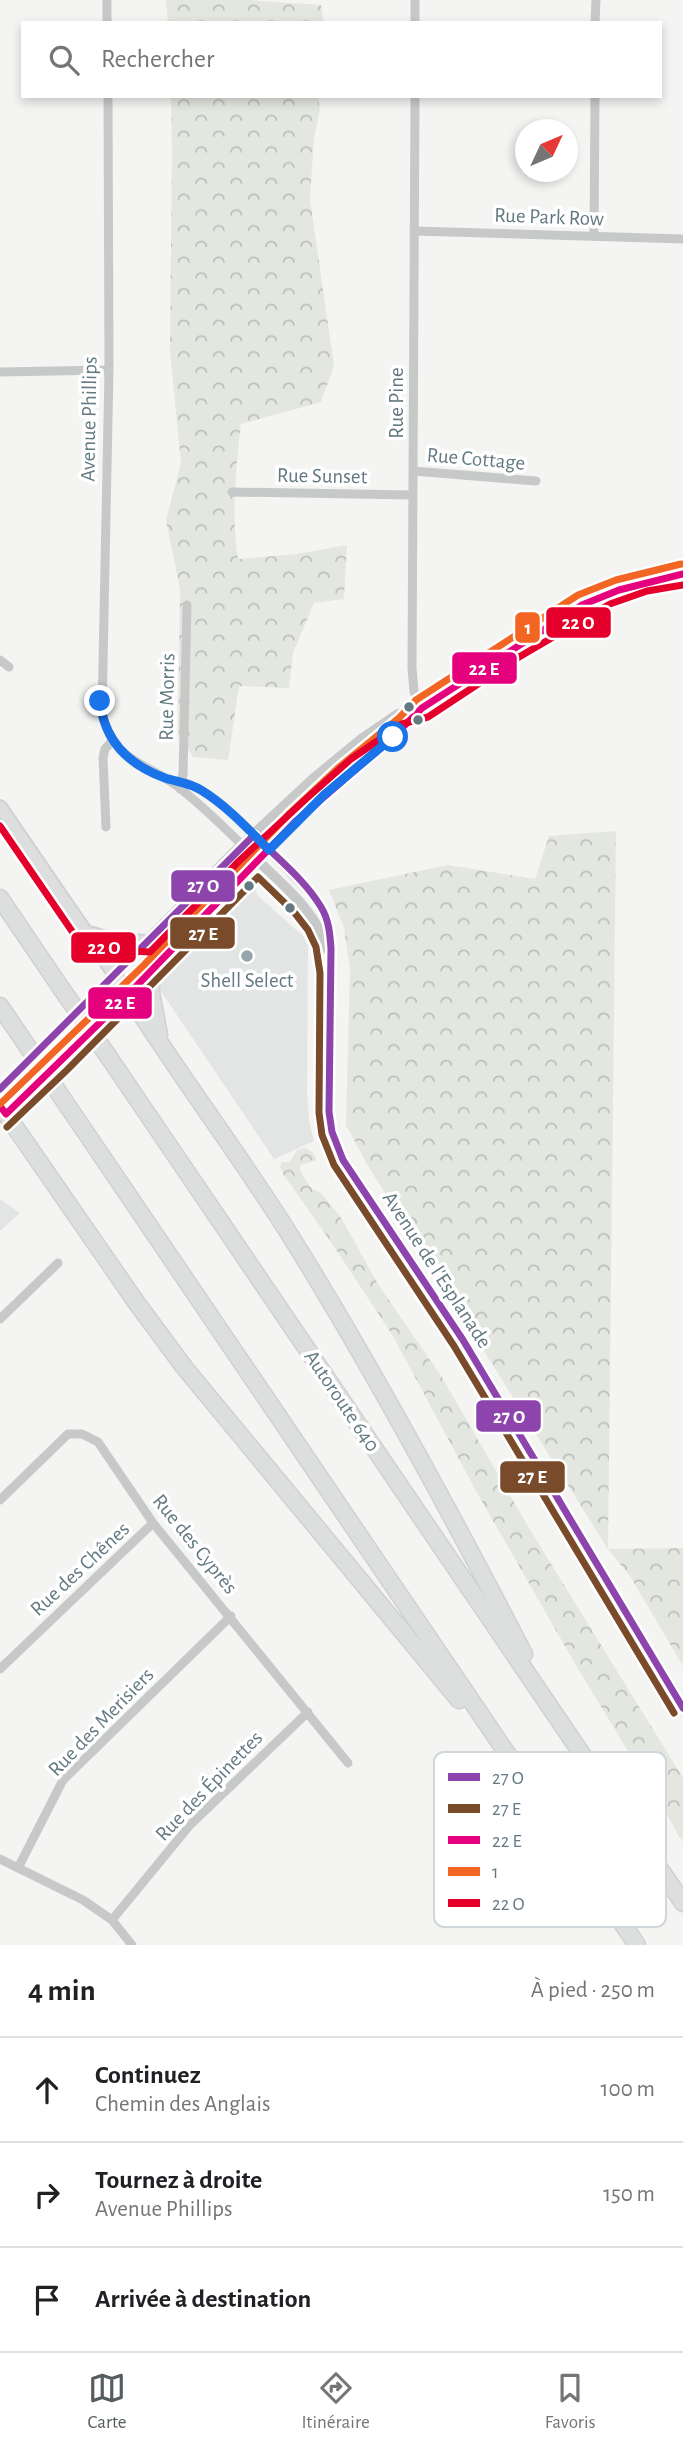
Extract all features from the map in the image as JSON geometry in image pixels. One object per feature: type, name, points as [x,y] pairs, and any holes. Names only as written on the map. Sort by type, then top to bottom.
[{"type":"highway","name":"Autoroute 640","points":[[0,898],[580,1752]]},
{"type":"highway","points":[[151,972],[151,992],[160,1043]]},
{"type":"highway","points":[[128,994],[248,1171],[326,1294],[482,1573],[557,1718]]},
{"type":"highway","points":[[0,1006],[505,1752]]},
{"type":"highway","points":[[2,1113],[184,1367],[502,1752]]},
{"type":"highway","name":"Autoroute 640","points":[[666,1878],[683,1903]]},
{"type":"highway","points":[[625,1927],[637,1945]]},
{"type":"main road","points":[[0,807],[128,994]]},
{"type":"main road","points":[[85,932],[114,940],[146,942]]},
{"type":"street","points":[[107,0],[107,21]]},
{"type":"street","points":[[415,0],[415,21]]},
{"type":"street","points":[[595,21],[596,0]]},
{"type":"street","name":"Avenue Phillips","points":[[108,98],[108,370],[100,701],[103,721],[112,741]]},
{"type":"street","name":"Rue Pine","points":[[415,98],[412,668],[414,692],[422,708]]},
{"type":"street","points":[[594,236],[595,98]]},
{"type":"street","name":"Rue Park Row","points":[[414,231],[683,239]]},
{"type":"street","points":[[0,372],[108,370]]},
{"type":"street","name":"Rue Cottage","points":[[413,471],[536,481]]},
{"type":"street","name":"Rue Sunset","points":[[232,492],[412,495]]},
{"type":"street","points":[[2,1113],[151,972],[306,812],[406,726],[422,708],[582,605],[644,582],[683,574]]},
{"type":"street","name":"Rue Morris","points":[[181,785],[187,605]]},
{"type":"street","points":[[0,660],[9,667]]},
{"type":"street","points":[[0,1090],[242,845],[315,777],[360,740],[398,714],[422,708]]},
{"type":"street","points":[[106,827],[103,758],[105,749],[112,741],[132,761],[181,785],[198,788],[218,802],[254,835]]},
{"type":"street","points":[[181,785],[242,845]]},
{"type":"street","name":"Avenue de l'Esplanade","points":[[254,835],[310,892],[324,914],[331,937],[329,1112],[332,1132],[343,1160],[463,1340],[683,1708]]},
{"type":"street","name":"Avenue de l'Esplanade","points":[[242,845],[296,899],[317,925],[326,944],[331,972]]},
{"type":"street","points":[[0,1319],[58,1262]]},
{"type":"street","name":"Rue des Cyprès","points":[[0,1500],[68,1434],[82,1434],[98,1442],[153,1523],[348,1763]]},
{"type":"street","name":"Rue des Chênes","points":[[0,1669],[153,1523]]},
{"type":"street","name":"Rue des Merisiers","points":[[18,1868],[63,1780],[230,1616]]},
{"type":"street","name":"Rue des Épinettes","points":[[112,1920],[190,1825],[308,1712]]},
{"type":"street","points":[[0,1859],[83,1900],[112,1920],[132,1945]]},
{"type":"shaded area","points":[[251,884],[255,884],[257,895],[303,936],[308,946],[307,1093],[314,1141],[274,1159],[158,987],[161,974],[171,960],[223,907]]},
{"type":"shaded area","points":[[0,1199],[20,1213],[0,1231]]},
{"type":"green space","points":[[166,0],[247,0],[321,5],[324,21],[168,21]]},
{"type":"green space","points":[[171,98],[318,98],[320,110],[314,137],[310,199],[334,366],[321,402],[241,424],[235,525],[238,559],[297,554],[347,545],[344,599],[314,603],[293,653],[289,688],[239,686],[228,760],[193,757],[178,732],[180,589],[166,520],[181,463],[170,351]]},
{"type":"green space","points":[[616,831],[608,1549],[368,1166],[346,1125],[350,968],[344,928],[329,890],[448,865],[535,879],[549,836]]},
{"type":"green space","points":[[304,1148],[315,1155],[316,1160],[301,1165],[300,1169],[306,1181],[312,1189],[321,1193],[340,1216],[378,1284],[443,1379],[532,1533],[683,1778],[683,1842],[666,1814],[666,1752],[628,1752],[476,1491],[393,1336],[283,1174],[280,1167],[282,1162],[290,1162],[297,1150]]},
{"type":"green space","points":[[683,1548],[683,1666],[630,1576],[608,1549]]},
{"type":"transit line","name":"1","points":[[0,1104],[144,965],[290,813],[416,700],[578,595],[616,580],[681,564]]},
{"type":"transit line","points":[[0,1106],[6,1114],[121,1002],[295,822],[392,738],[422,708],[582,605],[619,590],[683,574]]},
{"type":"transit line","points":[[0,826],[78,940],[112,950],[150,952],[239,861],[351,759],[402,724],[428,717],[519,657],[610,604],[647,591],[683,585]]},
{"type":"transit line","points":[[0,1089],[254,835],[307,887],[324,912],[327,922],[331,949],[329,1112],[332,1132],[343,1160],[463,1340],[683,1708]]},
{"type":"transit line","points":[[7,1127],[258,877],[294,912],[308,930],[316,947],[320,973],[319,1113],[322,1135],[334,1165],[454,1346],[674,1713]]},
{"type":"place","name":"Shell Select","points":[[247,956]]},
{"type":"route","points":[[100,701],[106,729],[120,751],[143,767],[198,788],[226,808],[269,850],[324,795],[393,737]]}]
